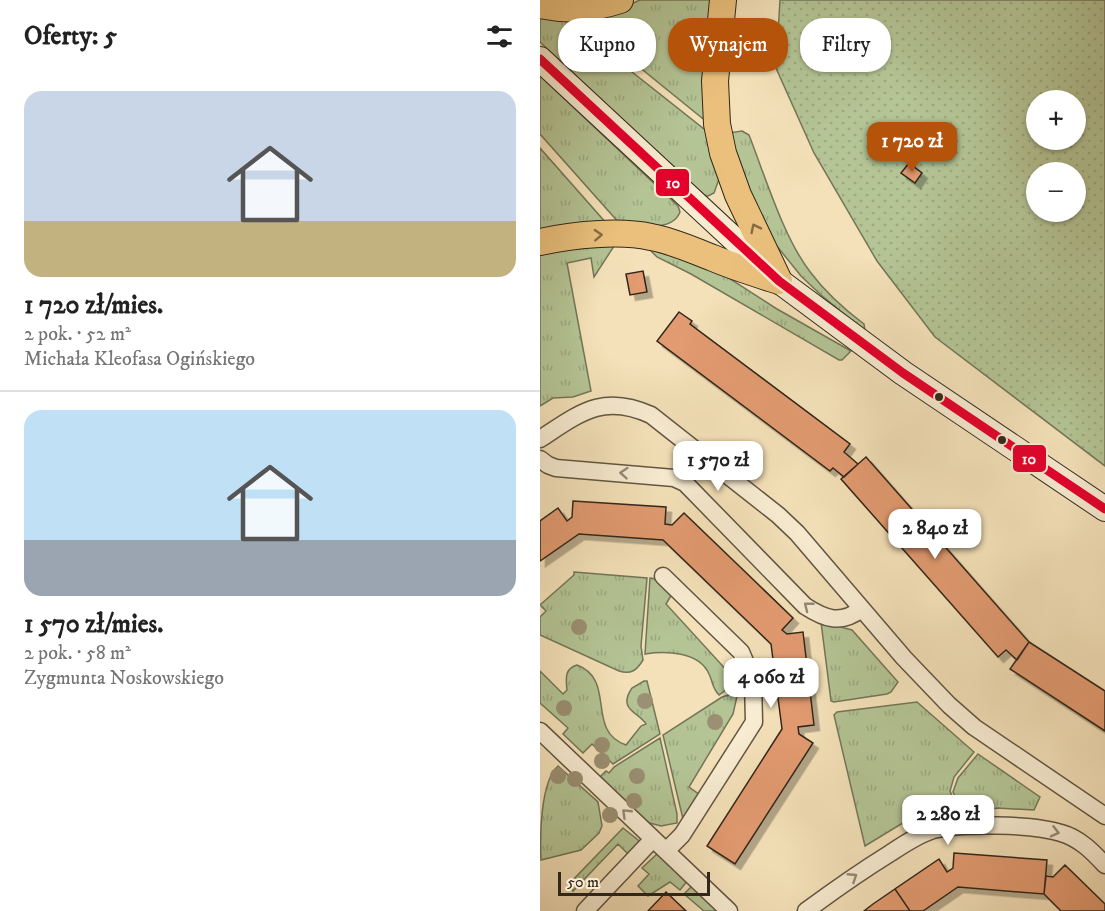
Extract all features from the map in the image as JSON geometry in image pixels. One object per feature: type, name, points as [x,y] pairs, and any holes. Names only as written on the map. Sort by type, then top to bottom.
[{"type":"main road","points":[[540,5],[560,9],[584,9],[620,0]]},
{"type":"main road","points":[[723,0],[715,81],[717,124],[723,153],[738,195],[779,281]]},
{"type":"main road","points":[[540,242],[571,237],[619,234],[649,236],[676,243],[711,258],[779,281]]},
{"type":"street","points":[[540,59],[779,281],[903,373],[1105,509]]},
{"type":"street","points":[[540,439],[583,412],[600,406],[634,407],[651,415],[778,515],[925,682],[974,727],[1105,816]]},
{"type":"street","points":[[540,459],[556,468],[674,478],[685,483],[805,606],[816,612],[843,620],[861,609]]},
{"type":"street","points":[[663,576],[741,652],[753,680],[754,722],[682,835],[666,851]]},
{"type":"street","points":[[540,731],[729,911]]},
{"type":"street","points":[[806,911],[914,838],[934,830],[975,826],[1034,827],[1062,833],[1087,846],[1105,865]]},
{"type":"street","points":[[585,911],[653,839]]},
{"type":"green space","points":[[640,0],[714,0],[713,18],[668,18],[668,72],[710,72],[707,122],[645,72],[656,72],[656,18],[584,18],[622,8]]},
{"type":"green space","points":[[780,0],[1105,0],[1105,466],[935,337],[877,261],[814,153],[778,72],[788,72],[788,18],[779,18]]},
{"type":"green space","points":[[540,16],[558,18],[558,59],[540,42]]},
{"type":"green space","points":[[572,72],[632,72],[709,133],[719,179],[714,193],[708,196],[703,195]]},
{"type":"green space","points":[[540,76],[678,206],[680,212],[676,219],[670,223],[653,226],[620,224],[540,134]]},
{"type":"green space","points":[[742,131],[749,135],[776,207],[801,259],[829,294],[864,324],[865,331],[801,276],[761,223],[728,133]]},
{"type":"green space","points":[[540,148],[607,224],[540,232]]},
{"type":"green space","points":[[616,243],[594,277],[591,258],[567,263],[591,391],[573,397],[553,398],[540,406],[540,252]]},
{"type":"green space","points":[[647,247],[707,264],[777,309],[851,351],[839,360],[691,274],[657,257]]},
{"type":"green space","points":[[574,572],[647,578],[641,646],[643,660],[633,671],[619,671],[540,635],[540,617],[546,611],[540,605],[574,575]]},
{"type":"green space","points":[[650,578],[656,579],[672,594],[666,604],[730,674],[742,672],[746,686],[726,690],[719,695],[709,674],[698,661],[681,654],[645,654]]},
{"type":"green space","points":[[821,622],[852,630],[898,682],[891,692],[831,701]]},
{"type":"green space","points":[[577,665],[589,672],[596,682],[603,717],[607,729],[614,738],[626,745],[641,726],[646,724],[631,710],[627,701],[632,688],[644,681],[647,681],[660,734],[613,764],[592,744],[583,753],[563,734],[568,728],[540,703],[540,671],[563,694],[567,690],[568,672]]},
{"type":"green space","points":[[738,692],[733,714],[689,787],[700,795],[683,819],[663,735],[722,697]]},
{"type":"green space","points":[[917,702],[974,752],[954,777],[950,791],[956,806],[906,821],[865,846],[834,715],[837,712]]},
{"type":"green space","points":[[660,738],[677,814],[677,823],[661,826],[646,822],[598,779],[606,771],[609,773],[614,767]]},
{"type":"green space","points":[[978,754],[1040,797],[1034,810],[997,808],[973,813],[973,816],[966,818],[953,792],[958,778]]},
{"type":"green space","points":[[558,766],[598,802],[602,826],[599,833],[581,850],[541,860],[544,797],[552,774]]},
{"type":"green space","points":[[623,828],[640,844],[630,856],[618,844],[573,891],[570,883]]},
{"type":"green space","points":[[657,854],[688,880],[680,890],[670,882],[648,896],[638,886],[649,874],[642,868]]},
{"type":"green space","points":[[693,885],[721,911],[704,911],[684,894]]},
{"type":"building","points":[[909,163],[922,173],[915,183],[901,173]]},
{"type":"building","points":[[643,271],[647,292],[630,295],[626,274]]},
{"type":"building","points":[[679,312],[692,321],[690,324],[850,444],[844,452],[858,464],[844,477],[833,468],[830,471],[657,341]]},
{"type":"building","points":[[866,457],[1029,642],[1017,660],[1006,650],[998,657],[841,479]]},
{"type":"building","points":[[573,501],[666,507],[665,524],[672,525],[684,513],[793,618],[782,630],[787,634],[803,632],[814,725],[798,727],[799,734],[813,743],[735,864],[707,846],[782,729],[771,644],[663,540],[579,534],[540,561],[540,521],[558,508],[567,521],[572,517]]},
{"type":"building","points":[[1029,642],[1105,691],[1105,731],[1010,669]]},
{"type":"building","points":[[954,853],[1047,860],[1044,894],[958,887],[923,911],[910,911],[895,889],[939,859],[947,872],[953,868]]},
{"type":"building","points":[[1065,865],[1105,904],[1105,911],[1061,911],[1044,894],[1046,876],[1053,877]]},
{"type":"building","points":[[895,889],[910,911],[864,911],[873,904]]},
{"type":"building","points":[[666,892],[686,911],[648,911]]},
{"type":"transit line","name":"10","points":[[540,59],[779,281],[903,373],[1105,509]]}]
